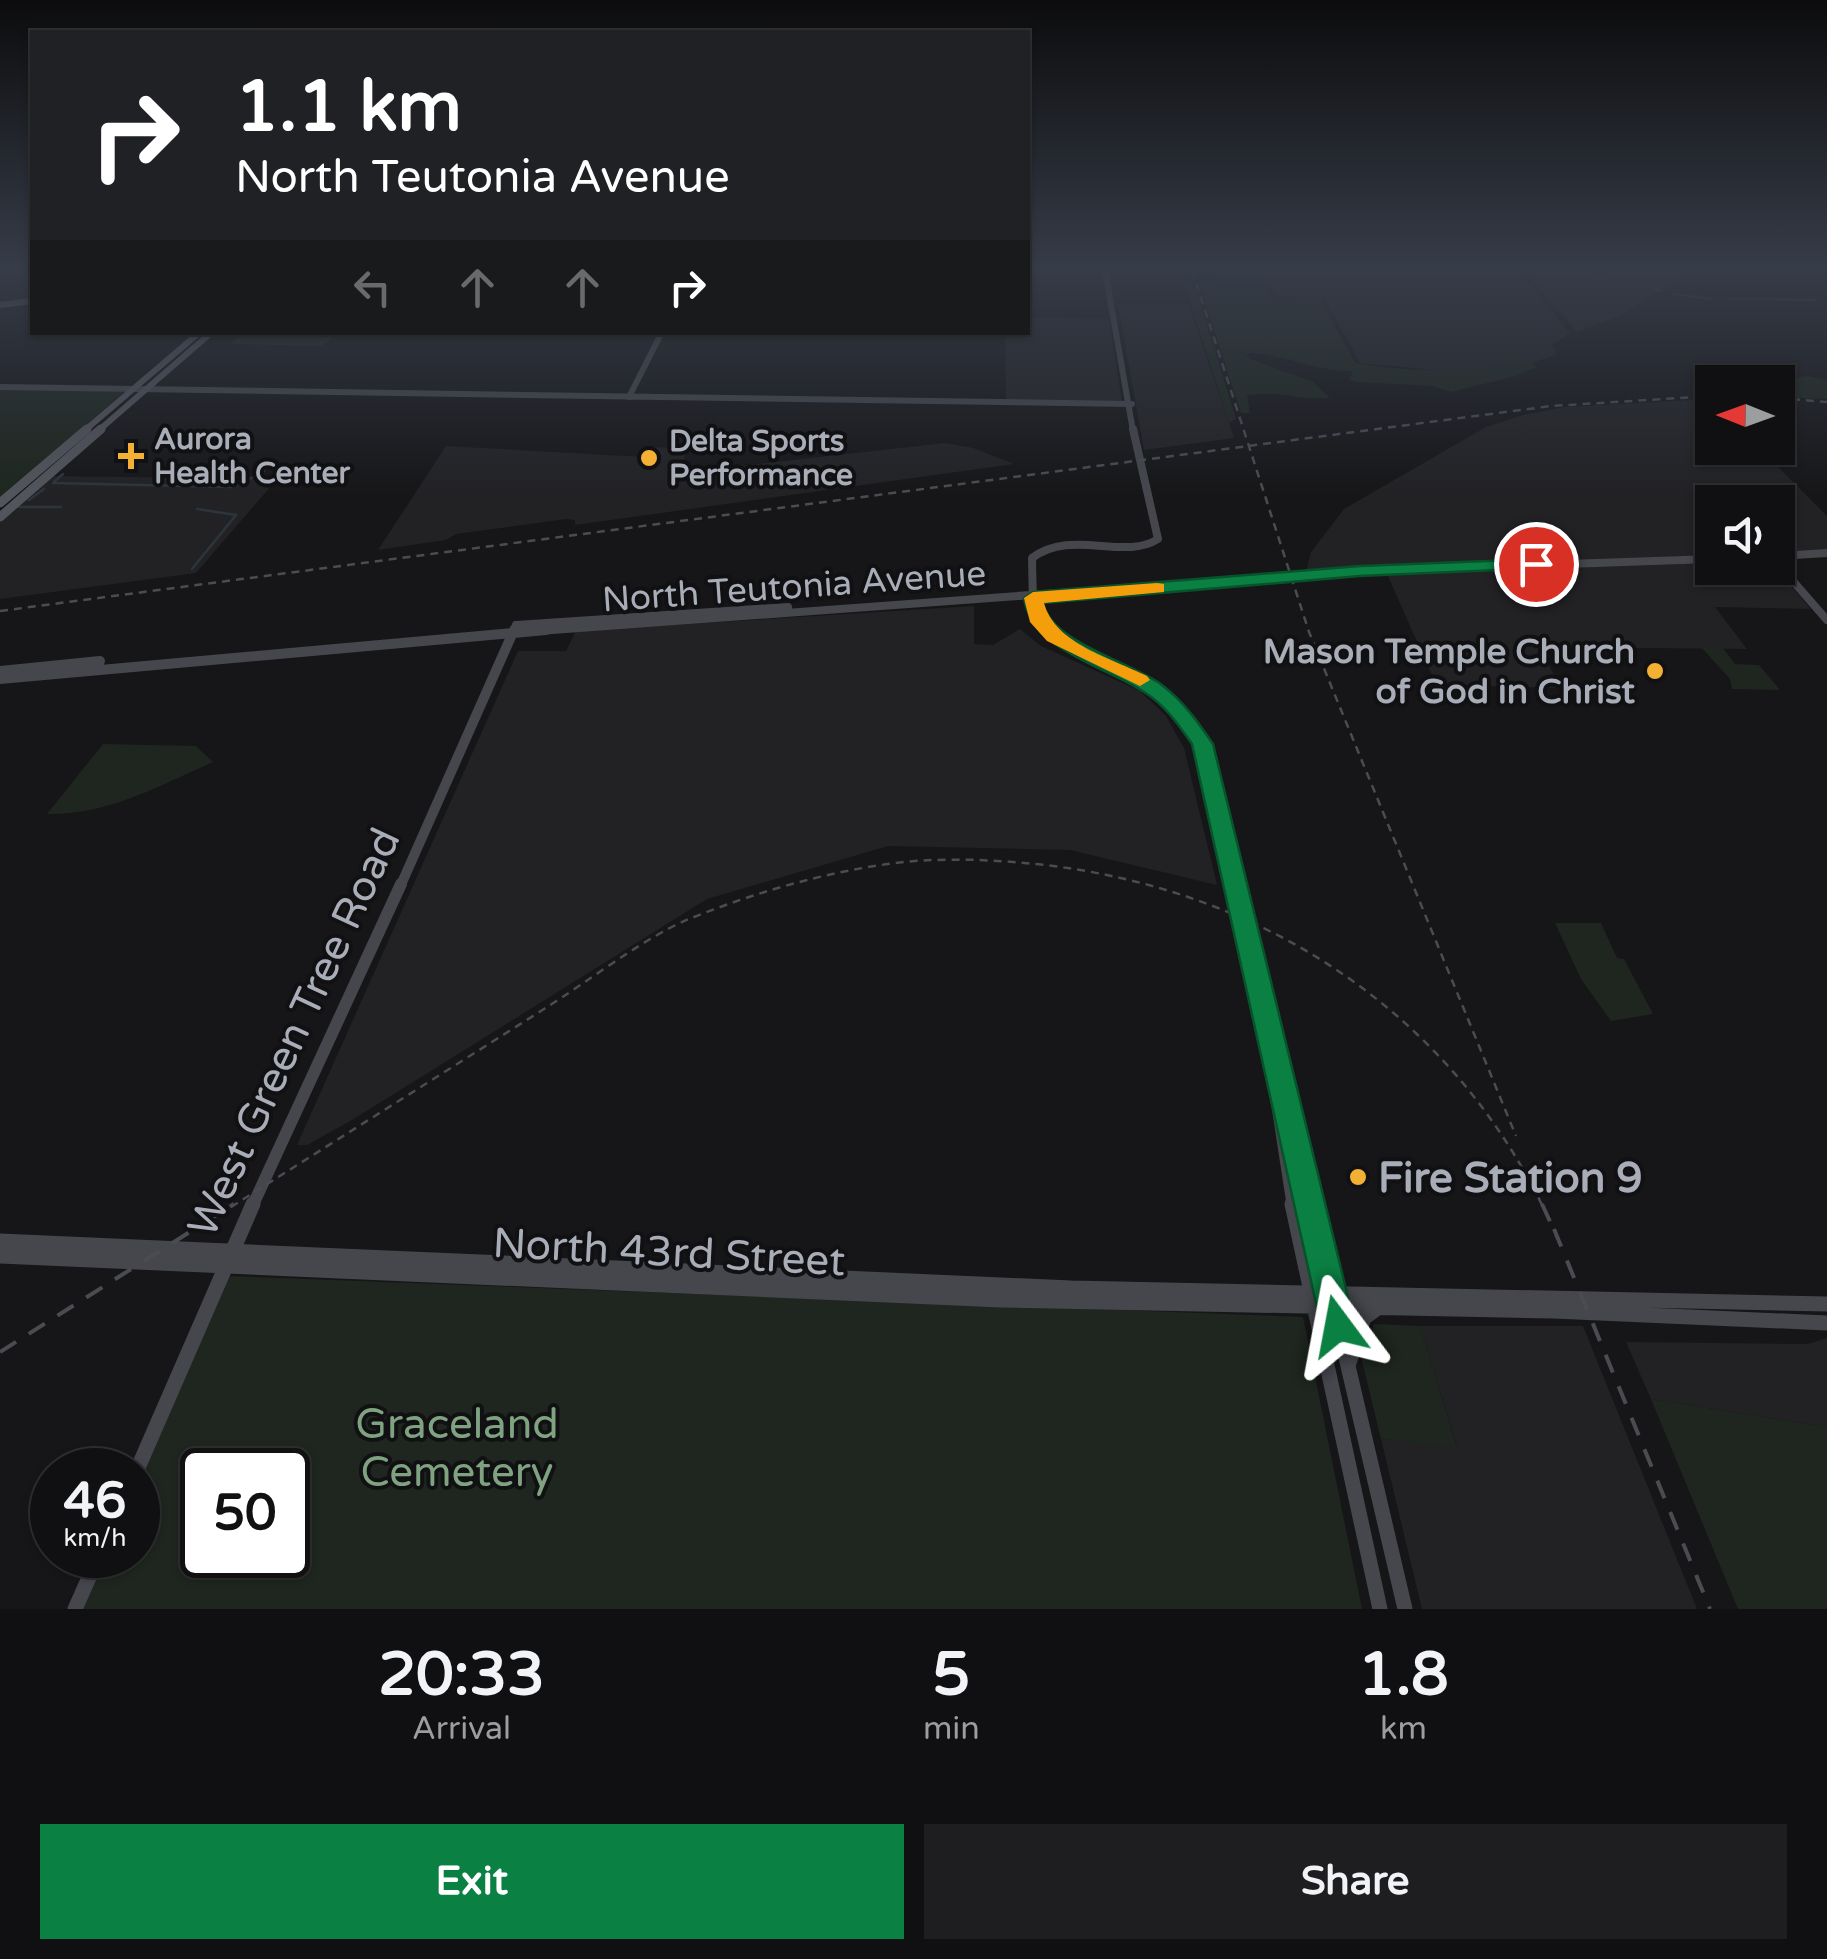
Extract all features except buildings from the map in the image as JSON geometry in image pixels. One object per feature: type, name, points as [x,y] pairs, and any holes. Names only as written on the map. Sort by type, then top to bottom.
[{"type":"main road","points":[[0,503],[184,345]]},
{"type":"main road","points":[[0,517],[197,345]]},
{"type":"main road","points":[[629,396],[655,345]]},
{"type":"main road","points":[[1120,345],[1156,542],[1147,546],[1043,548],[1032,558],[1036,614],[1046,630],[1153,688],[1182,714],[1201,741],[1267,1032],[1288,1185],[1380,1609]]},
{"type":"main road","points":[[0,386],[1130,404]]},
{"type":"main road","points":[[1795,553],[1827,551]]},
{"type":"main road","name":"North Teutonia Avenue","points":[[0,675],[515,628],[1318,573],[1695,558]]},
{"type":"main road","points":[[1795,583],[1827,620]]},
{"type":"main road","name":"West Green Tree Road","points":[[146,1448],[228,1257],[515,628]]},
{"type":"main road","points":[[1267,1032],[1405,1609]]},
{"type":"main road","name":"North 43rd Street","points":[[0,1241],[1000,1300],[1827,1322]]},
{"type":"main road","name":"North 43rd Street","points":[[0,1256],[228,1257],[1071,1288],[1310,1290],[1827,1304]]},
{"type":"main road","points":[[1347,1368],[1364,1318],[1375,1310]]},
{"type":"main road","points":[[74,1609],[88,1578]]},
{"type":"shaded area","points":[[1005,345],[1113,345],[1122,402],[1006,401]]},
{"type":"shaded area","points":[[1125,345],[1203,345],[1234,438],[1144,450]]},
{"type":"shaded area","points":[[1350,345],[1551,345],[1558,354],[1532,363],[1456,372],[1360,363]]},
{"type":"shaded area","points":[[1695,400],[1695,465],[1776,465],[1827,516],[1827,549],[1795,551],[1795,485],[1695,485],[1695,556],[1306,572],[1311,552],[1344,509],[1486,427],[1565,407]]},
{"type":"shaded area","points":[[945,443],[973,448],[1014,464],[575,525],[575,520],[566,519],[456,534],[446,540],[378,550],[446,446],[644,457],[648,447],[688,448],[680,470],[695,471]]},
{"type":"shaded area","points":[[46,476],[277,479],[196,573],[0,599],[0,517]]},
{"type":"shaded area","points":[[1695,564],[1695,585],[1790,585],[1811,609],[1715,607],[1747,649],[1539,647],[1561,688],[1450,685],[1434,680],[1387,574]]},
{"type":"shaded area","points":[[974,606],[974,644],[993,645],[1020,629],[1041,646],[1140,691],[1166,716],[1184,748],[1217,885],[1070,850],[888,846],[707,899],[352,1120],[307,1145],[297,1145],[518,651],[566,651],[576,631]]},
{"type":"shaded area","points":[[1420,1326],[1583,1326],[1697,1609],[1422,1609],[1381,1439],[1457,1447]]},
{"type":"shaded area","points":[[1827,1338],[1827,1427],[1651,1399],[1626,1342],[1808,1344]]},
{"type":"green space","points":[[1204,345],[1213,345],[1236,419],[1229,423]]},
{"type":"green space","points":[[1219,345],[1345,345],[1355,363],[1422,370],[1532,363],[1537,367],[1451,392],[1433,386],[1357,382],[1349,380],[1353,371],[1250,353],[1246,356],[1250,359],[1313,382],[1330,398],[1247,395],[1250,413],[1241,413]]},
{"type":"green space","points":[[1795,378],[1827,380],[1827,399],[1795,398]]},
{"type":"green space","points":[[0,388],[124,392],[0,499]]},
{"type":"green space","points":[[1702,648],[1723,648],[1735,664],[1759,665],[1780,690],[1732,689],[1730,679]]},
{"type":"green space","points":[[103,744],[196,746],[213,762],[112,804],[47,814]]},
{"type":"green space","points":[[1555,923],[1601,923],[1617,958],[1624,959],[1653,1014],[1611,1021],[1581,979]]},
{"type":"green space","name":"Graceland Cemetery","points":[[228,1276],[1303,1317],[1362,1609],[82,1609],[96,1578],[160,1578],[160,1448],[153,1448]]},
{"type":"green space","points":[[1374,1324],[1420,1326],[1457,1448],[1381,1439],[1362,1361]]},
{"type":"green space","points":[[1651,1399],[1827,1427],[1827,1609],[1738,1609]]},
{"type":"waterway","points":[[264,471],[267,459]]},
{"type":"waterway","points":[[54,482],[63,474]]},
{"type":"waterway","points":[[53,483],[231,487],[260,474]]},
{"type":"waterway","points":[[29,500],[44,489]]},
{"type":"waterway","points":[[19,507],[61,507]]},
{"type":"waterway","points":[[192,569],[236,515],[197,509]]},
{"type":"railway","points":[[1216,345],[1249,446]]},
{"type":"railway","points":[[1249,446],[1551,406],[1695,397]]},
{"type":"railway","points":[[1795,399],[1827,402]]},
{"type":"railway","points":[[0,611],[1249,446]]},
{"type":"railway","points":[[1249,446],[1309,632],[1516,1136]]},
{"type":"railway","points":[[231,1207],[672,927],[760,894],[832,874],[900,862],[958,860],[1036,864],[1117,877],[1194,899],[1267,930],[1335,969],[1397,1016],[1453,1072],[1502,1135],[1543,1207]]},
{"type":"railway","points":[[0,1352],[234,1204]]},
{"type":"railway","points":[[1542,1204],[1558,1239]]},
{"type":"railway","points":[[1554,1229],[1710,1609]]},
{"type":"slow traffic","points":[[1140,680],[1054,637],[1040,622],[1033,598],[1157,588]]},
{"type":"place","name":"Aurora Health Center","points":[[131,456]]},
{"type":"place","name":"Delta Sports Performance","points":[[649,458]]},
{"type":"place","name":"Mason Temple Church of God in Christ","points":[[1655,671]]},
{"type":"place","name":"Fire Station 9","points":[[1358,1177]]},
{"type":"route","points":[[1338,1326],[1202,744],[1189,722],[1153,688],[1046,630],[1036,614],[1033,598],[1360,571],[1536,564]]}]
